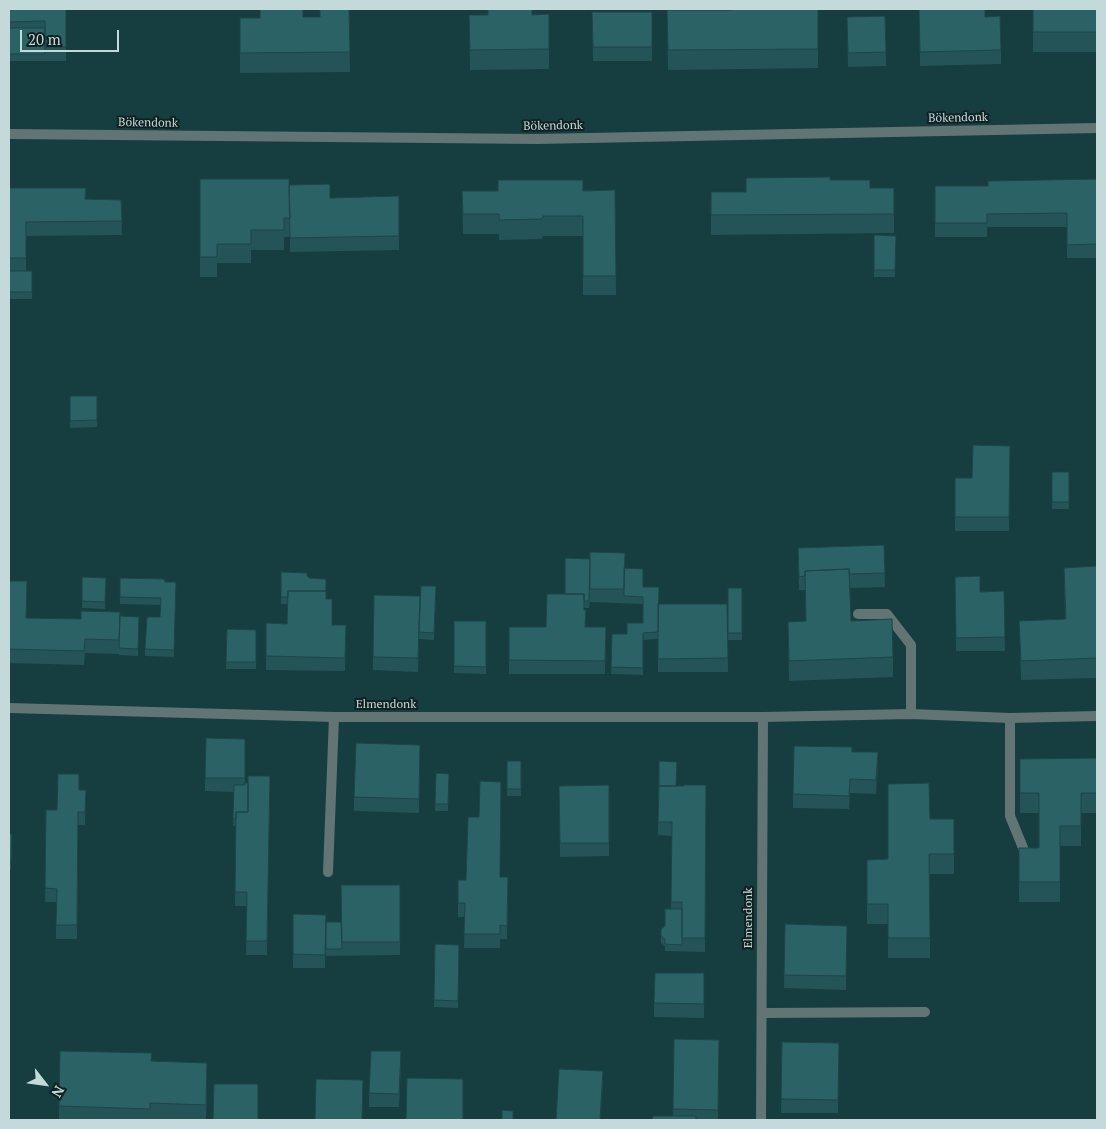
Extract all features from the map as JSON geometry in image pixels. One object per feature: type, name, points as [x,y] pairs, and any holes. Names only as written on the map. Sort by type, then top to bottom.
[{"type":"street","name":"Bökendonk","points":[[9,134],[537,139],[1097,128]]},
{"type":"street","points":[[858,614],[887,614],[911,645],[911,714]]},
{"type":"street","name":"Elmendonk","points":[[9,708],[334,717],[762,717],[911,714],[1010,718],[1097,716]]},
{"type":"street","points":[[328,872],[334,717]]},
{"type":"street","name":"Elmendonk","points":[[761,1120],[762,717]]},
{"type":"street","points":[[1010,718],[1010,816],[1026,855]]},
{"type":"street","points":[[762,1013],[925,1012]]},
{"type":"building","points":[[9,9],[66,9],[66,47],[45,47],[45,21],[9,22]]},
{"type":"building","points":[[260,9],[303,9],[303,17],[320,17],[320,9],[349,9],[350,52],[240,53],[240,18],[260,18]]},
{"type":"building","points":[[488,9],[532,9],[532,15],[549,14],[549,49],[470,50],[469,15],[488,15]]},
{"type":"building","points":[[818,9],[818,49],[668,50],[667,10]]},
{"type":"building","points":[[919,9],[985,9],[985,17],[1000,16],[1001,50],[920,52]]},
{"type":"building","points":[[1033,9],[1097,9],[1097,32],[1033,32]]},
{"type":"building","points":[[592,12],[652,12],[652,47],[593,47]]},
{"type":"building","points":[[885,16],[886,52],[848,53],[847,17]]},
{"type":"building","points":[[9,28],[45,28],[45,54],[9,54]]},
{"type":"building","points":[[830,177],[830,180],[870,180],[870,188],[894,188],[894,214],[711,215],[711,192],[746,192],[746,178]]},
{"type":"building","points":[[200,179],[289,179],[290,218],[284,218],[284,230],[251,230],[251,244],[217,244],[217,257],[200,257]]},
{"type":"building","points":[[1097,179],[1097,244],[1067,245],[1067,213],[987,214],[987,223],[935,223],[935,186],[988,186],[988,181]]},
{"type":"building","points":[[498,180],[583,180],[583,191],[615,190],[616,276],[583,276],[583,216],[543,216],[542,219],[499,220],[499,214],[463,214],[462,191],[498,191]]},
{"type":"building","points":[[330,184],[330,198],[399,196],[399,236],[290,238],[289,185]]},
{"type":"building","points":[[9,188],[86,188],[85,199],[121,200],[122,221],[26,222],[26,258],[9,258]]},
{"type":"building","points":[[874,235],[896,236],[895,270],[874,270]]},
{"type":"building","points":[[9,271],[32,271],[32,292],[9,292]]},
{"type":"building","points":[[70,396],[97,396],[97,420],[70,421]]},
{"type":"building","points":[[973,445],[1010,446],[1009,517],[955,517],[955,478],[972,478]]},
{"type":"building","points":[[1052,472],[1069,472],[1069,502],[1052,502]]},
{"type":"building","points":[[884,545],[885,573],[849,574],[849,569],[805,571],[805,576],[799,577],[798,548]]},
{"type":"building","points":[[590,552],[625,553],[624,589],[590,589]]},
{"type":"building","points":[[565,558],[590,559],[589,601],[584,601],[584,594],[565,594]]},
{"type":"building","points":[[1097,566],[1097,658],[1021,661],[1019,621],[1066,619],[1064,568]]},
{"type":"building","points":[[624,568],[643,569],[643,587],[659,587],[658,632],[643,633],[643,668],[611,667],[612,634],[627,634],[627,623],[643,623],[643,597],[624,596]]},
{"type":"building","points":[[849,569],[851,621],[892,619],[893,657],[789,661],[788,622],[806,621],[805,571]]},
{"type":"building","points":[[281,572],[307,573],[309,578],[326,579],[326,591],[288,591],[288,597],[281,597]]},
{"type":"building","points":[[980,576],[980,592],[1004,591],[1005,637],[956,638],[955,577]]},
{"type":"building","points":[[82,577],[106,578],[105,602],[82,601]]},
{"type":"building","points":[[120,578],[164,579],[165,582],[176,582],[174,650],[145,649],[147,617],[160,617],[161,598],[120,597]]},
{"type":"building","points":[[9,581],[27,581],[26,618],[81,619],[81,611],[120,612],[119,640],[85,639],[84,651],[9,649]]},
{"type":"building","points":[[421,586],[436,586],[434,633],[419,632]]},
{"type":"building","points":[[728,588],[742,588],[742,633],[728,633]]},
{"type":"building","points":[[288,591],[326,591],[326,599],[332,599],[332,625],[346,625],[345,658],[266,656],[266,623],[287,624]]},
{"type":"building","points":[[547,594],[584,594],[584,610],[586,610],[585,627],[606,627],[605,661],[509,660],[509,627],[546,627]]},
{"type":"building","points":[[374,595],[420,596],[418,658],[373,657]]},
{"type":"building","points":[[658,604],[727,604],[728,658],[658,659]]},
{"type":"building","points":[[120,616],[139,617],[138,649],[119,648]]},
{"type":"building","points":[[454,621],[486,621],[486,667],[454,666]]},
{"type":"building","points":[[227,629],[256,630],[256,662],[226,662]]},
{"type":"building","points":[[206,738],[245,739],[245,778],[205,778]]},
{"type":"building","points":[[356,743],[420,745],[419,799],[354,797]]},
{"type":"building","points":[[794,746],[852,747],[852,752],[878,752],[876,780],[850,779],[849,796],[793,794]]},
{"type":"building","points":[[1097,758],[1097,793],[1081,793],[1081,826],[1060,826],[1060,882],[1019,882],[1019,848],[1039,848],[1039,793],[1020,793],[1020,759]]},
{"type":"building","points":[[507,761],[521,761],[521,789],[507,789]]},
{"type":"building","points":[[659,761],[677,762],[676,786],[659,786]]},
{"type":"building","points":[[436,773],[449,774],[448,804],[435,804]]},
{"type":"building","points":[[58,774],[79,774],[79,790],[86,790],[85,812],[78,812],[77,925],[56,925],[57,889],[45,888],[46,810],[57,810]]},
{"type":"building","points":[[248,776],[270,776],[267,941],[246,941],[247,892],[235,892],[236,812],[248,812]]},
{"type":"building","points":[[480,781],[501,782],[500,877],[508,877],[507,926],[500,925],[500,934],[464,934],[465,903],[458,903],[458,880],[466,880],[468,817],[479,817]]},
{"type":"building","points":[[245,783],[248,783],[248,812],[236,812],[236,819],[233,819],[234,785],[245,785]]},
{"type":"building","points":[[929,783],[930,819],[954,819],[954,854],[929,854],[930,938],[888,938],[888,904],[867,904],[867,860],[888,859],[888,784]]},
{"type":"building","points":[[609,785],[609,843],[560,843],[559,786]]},
{"type":"building","points":[[706,785],[705,938],[682,938],[682,902],[671,902],[672,822],[658,822],[659,786]]},
{"type":"building","points":[[9,834],[12,834],[11,862],[9,862]]},
{"type":"building","points":[[341,885],[400,885],[400,942],[342,942]]},
{"type":"building","points":[[665,909],[682,909],[682,945],[665,944],[665,939],[661,936],[661,929],[665,926]]},
{"type":"building","points":[[293,914],[326,915],[325,955],[293,954]]},
{"type":"building","points":[[326,922],[341,922],[342,949],[326,949]]},
{"type":"building","points":[[785,924],[847,926],[846,976],[784,975]]},
{"type":"building","points":[[435,944],[459,945],[458,1001],[434,1000]]},
{"type":"building","points":[[655,973],[704,973],[704,1004],[654,1003]]},
{"type":"building","points":[[674,1039],[719,1040],[718,1110],[673,1109]]},
{"type":"building","points":[[782,1042],[839,1043],[838,1100],[781,1099]]},
{"type":"building","points":[[60,1051],[152,1053],[151,1061],[207,1063],[206,1105],[150,1103],[150,1109],[59,1106]]},
{"type":"building","points":[[371,1051],[401,1051],[399,1094],[369,1093]]},
{"type":"building","points":[[559,1069],[603,1071],[600,1120],[556,1120]]},
{"type":"building","points":[[407,1078],[463,1079],[463,1120],[406,1120]]},
{"type":"building","points":[[316,1079],[363,1080],[362,1120],[315,1120]]},
{"type":"building","points":[[214,1084],[258,1084],[258,1120],[213,1120]]},
{"type":"building","points":[[502,1110],[513,1111],[513,1120],[502,1120]]},
{"type":"building","points":[[653,1116],[696,1116],[696,1120],[652,1120]]}]
